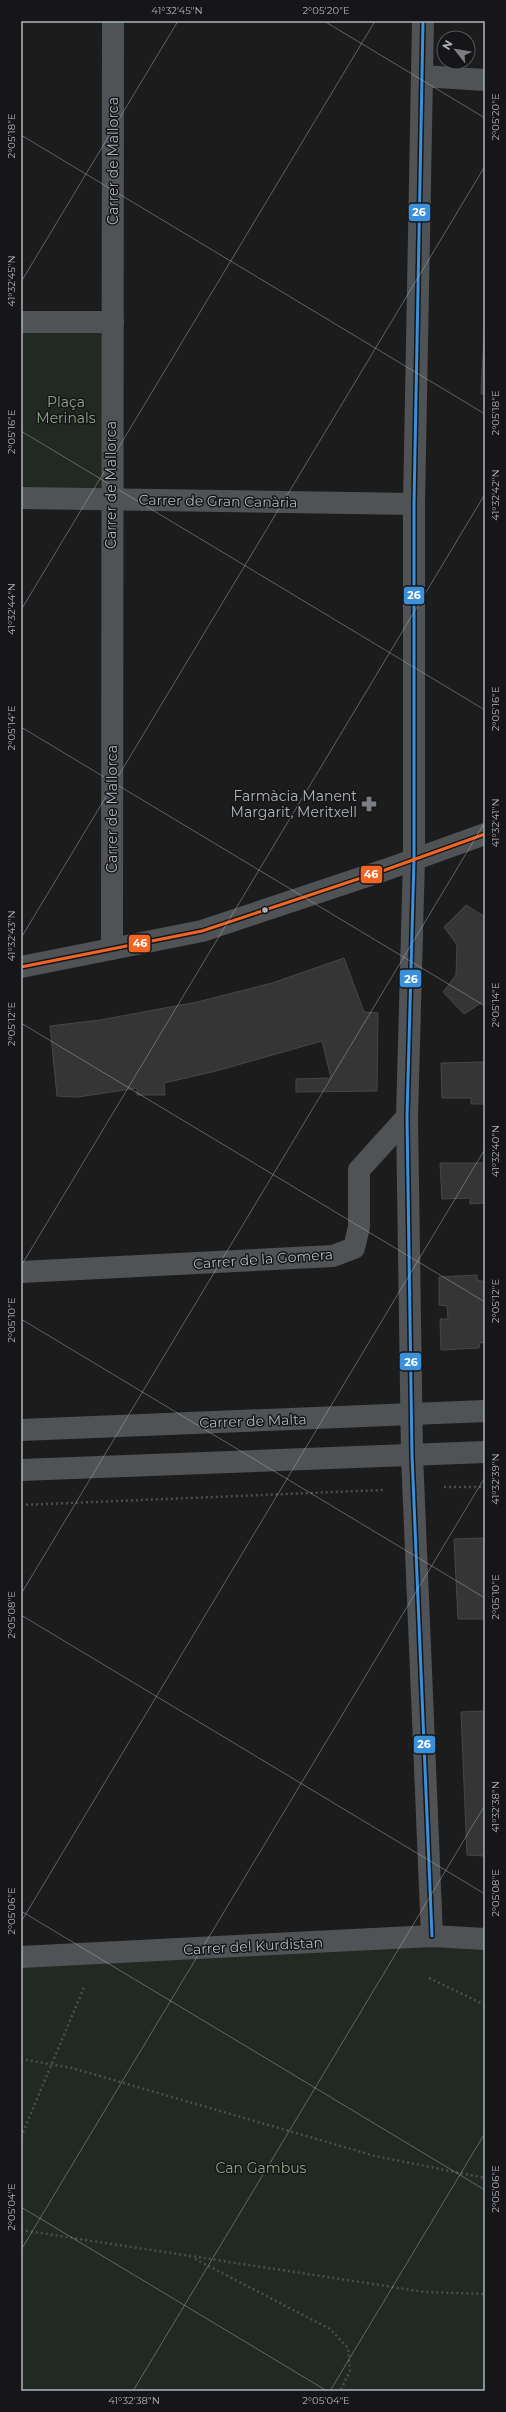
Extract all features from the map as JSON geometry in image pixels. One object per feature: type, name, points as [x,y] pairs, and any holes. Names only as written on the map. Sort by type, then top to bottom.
[{"type":"street","name":"Carrer de Mallorca","points":[[112,21],[112,949]]},
{"type":"street","points":[[423,21],[414,504],[414,859],[407,1117],[413,1488],[432,1936]]},
{"type":"street","points":[[422,76],[485,80]]},
{"type":"street","points":[[21,322],[113,322]]},
{"type":"street","name":"Carrer de Gran Canària","points":[[21,498],[414,504]]},
{"type":"street","points":[[21,967],[202,931],[485,834]]},
{"type":"street","name":"Carrer de la Gomera","points":[[21,1272],[333,1256],[354,1248],[359,1227],[359,1170],[407,1117]]},
{"type":"street","name":"Carrer de Malta","points":[[21,1430],[485,1412]]},
{"type":"street","points":[[21,1470],[485,1452]]},
{"type":"street","name":"Carrer del Kurdistan","points":[[21,1958],[432,1936],[485,1939]]},
{"type":"path","points":[[21,1505],[350,1492],[413,1488],[485,1487]]},
{"type":"path","points":[[429,1978],[485,2005]]},
{"type":"path","points":[[21,2137],[86,1985]]},
{"type":"path","points":[[21,2059],[52,2064],[375,2156],[485,2178]]},
{"type":"path","points":[[21,2230],[193,2258],[426,2292],[485,2294]]},
{"type":"path","points":[[193,2258],[330,2329],[348,2348],[350,2371],[340,2391]]},
{"type":"green space","name":"Plaça Merinals","points":[[21,322],[113,322],[111,499],[21,498]]},
{"type":"green space","name":"Can Gambus","points":[[485,1939],[485,2391],[21,2391],[21,1957]]},
{"type":"building","points":[[485,314],[485,394],[481,394]]},
{"type":"building","points":[[466,905],[485,917],[485,1003],[481,1003],[464,1014],[443,992],[456,975],[457,945],[444,927]]},
{"type":"building","points":[[344,958],[364,1012],[378,1013],[377,1091],[296,1092],[296,1079],[331,1078],[322,1041],[216,1071],[164,1083],[165,1095],[137,1095],[137,1088],[78,1097],[57,1096],[50,1026],[100,1020],[197,1002],[272,983]]},
{"type":"building","points":[[485,1062],[485,1104],[471,1104],[471,1098],[442,1098],[441,1063]]},
{"type":"building","points":[[440,1163],[485,1163],[485,1203],[470,1204],[470,1198],[442,1199]]},
{"type":"building","points":[[477,1275],[477,1280],[485,1282],[485,1342],[480,1343],[479,1348],[441,1350],[440,1319],[448,1319],[447,1306],[439,1305],[439,1277]]},
{"type":"building","points":[[485,1538],[485,1619],[458,1619],[454,1539]]},
{"type":"building","points":[[485,1711],[485,1856],[467,1855],[461,1712]]},
{"type":"transit line","name":"26","points":[[423,21],[414,504],[414,859],[407,1117],[412,1455],[432,1936]]},
{"type":"transit line","name":"46","points":[[21,967],[202,931],[385,870],[485,834]]},
{"type":"place","name":"Farmàcia Manent Margarit, Meritxell","points":[[369,804]]}]
